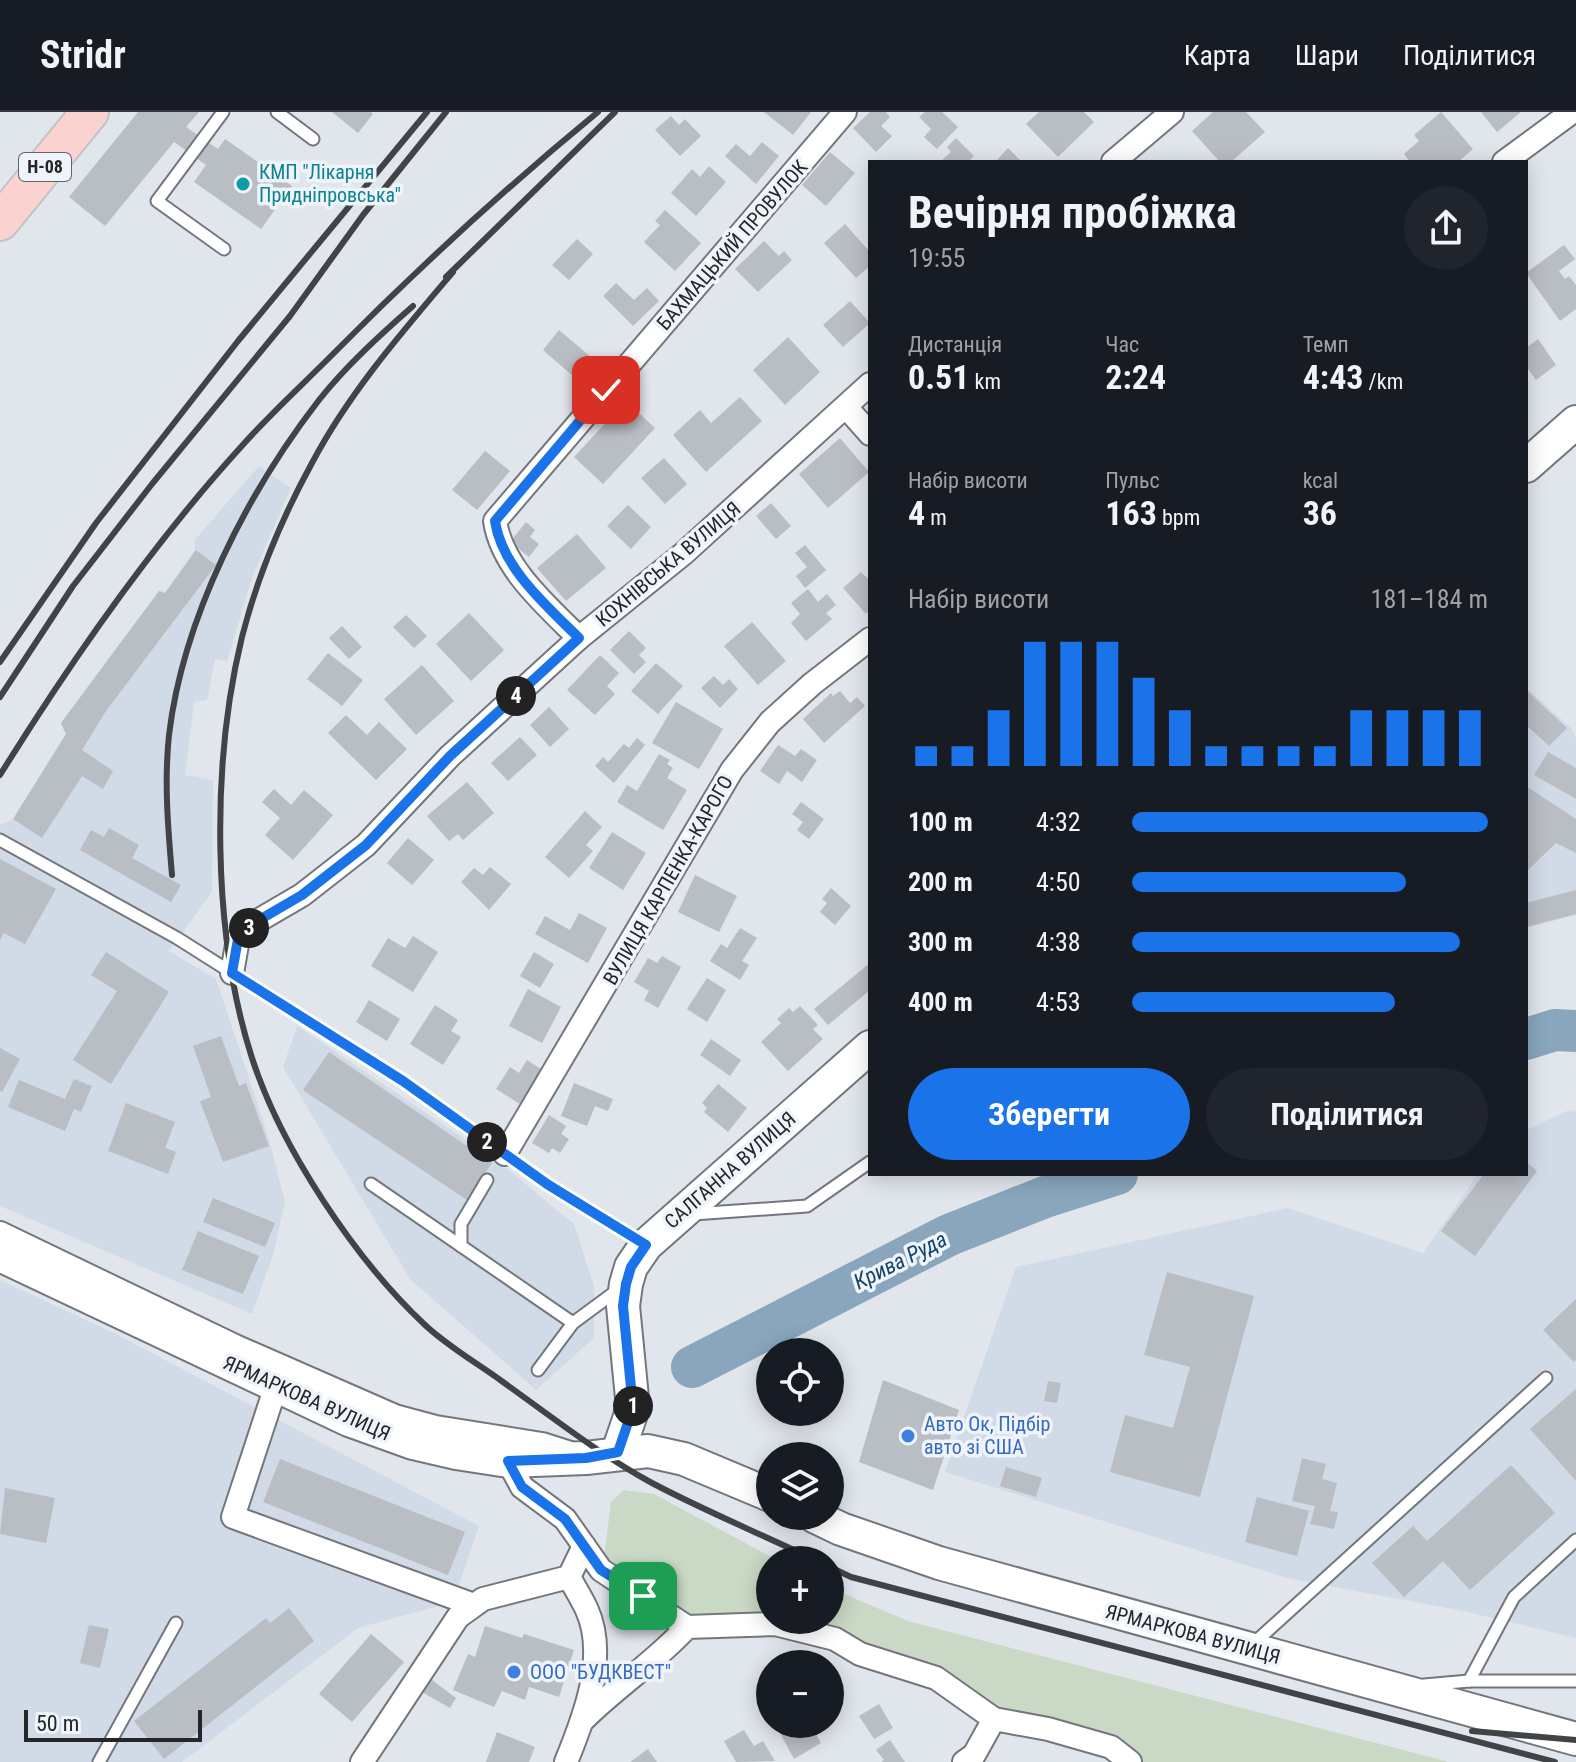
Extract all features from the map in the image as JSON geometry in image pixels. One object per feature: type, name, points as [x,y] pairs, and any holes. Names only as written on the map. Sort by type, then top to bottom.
[{"type":"main road","name":"Н-08","points":[[0,222],[90,112]]},
{"type":"main road","points":[[1528,464],[1576,422]]},
{"type":"main road","name":"САЛГАННА ВУЛИЦЯ","points":[[618,1452],[633,1408],[623,1306],[631,1267],[646,1245],[868,1049]]},
{"type":"main road","name":"ЯРМАРКОВА ВУЛИЦЯ","points":[[0,1255],[349,1420],[413,1443],[508,1461],[586,1458],[648,1451],[684,1459],[756,1489]]},
{"type":"main road","points":[[633,1408],[684,1459]]},
{"type":"main road","name":"ЯРМАРКОВА ВУЛИЦЯ","points":[[844,1530],[939,1563],[1576,1739]]},
{"type":"street","name":"БАХМАЦЬКИЙ ПРОВУЛОК","points":[[579,638],[511,562],[498,542],[495,521],[845,112]]},
{"type":"street","points":[[1115,160],[1172,112]]},
{"type":"street","points":[[1507,160],[1572,112]]},
{"type":"street","name":"КОХНІВСЬКА ВУЛИЦЯ","points":[[232,973],[238,939],[254,923],[302,895],[366,845],[450,756],[579,638],[683,554],[868,386]]},
{"type":"street","points":[[847,408],[868,432]]},
{"type":"street","name":"ВУЛИЦЯ КАРПЕНКА-КАРОГО","points":[[505,1154],[732,770],[770,722],[868,641]]},
{"type":"street","points":[[0,1233],[221,1339],[395,1416],[436,1427],[542,1444],[586,1458]]},
{"type":"street","points":[[276,1386],[233,1517],[474,1605]]},
{"type":"street","points":[[508,1461],[522,1487],[565,1519],[601,1570],[687,1627],[775,1624],[835,1639],[860,1654],[936,1678],[994,1719],[1048,1729],[1111,1747],[1130,1762]]},
{"type":"street","points":[[362,1762],[458,1617],[483,1599],[569,1577],[584,1546]]},
{"type":"street","points":[[566,1762],[583,1720],[594,1656],[589,1613],[569,1577]]},
{"type":"street","points":[[583,1720],[613,1690],[660,1657],[687,1627]]},
{"type":"street","points":[[964,1762],[974,1755],[994,1719]]},
{"type":"lane","points":[[223,112],[157,201],[224,249]]},
{"type":"lane","points":[[277,112],[313,139]]},
{"type":"lane","points":[[0,840],[177,938],[403,1081],[505,1154],[646,1245]]},
{"type":"lane","points":[[680,1214],[807,1206],[868,1163]]},
{"type":"lane","points":[[461,1246],[461,1224],[487,1180]]},
{"type":"lane","points":[[371,1184],[573,1323]]},
{"type":"lane","points":[[538,1370],[573,1323],[626,1284]]},
{"type":"lane","points":[[1246,1649],[1546,1378]]},
{"type":"lane","points":[[1469,1681],[1514,1597],[1576,1540]]},
{"type":"lane","points":[[99,1762],[176,1623]]},
{"type":"lane","points":[[1396,1688],[1469,1681],[1576,1681]]},
{"type":"shaded area","points":[[259,466],[291,488],[253,575],[227,661],[215,659],[207,700],[194,702],[185,775],[213,780],[212,892],[169,951],[216,979],[268,1136],[285,1202],[273,1255],[252,1314],[0,1206],[0,825],[14,819],[66,735],[61,723],[159,591],[166,593],[195,550],[194,541]]},
{"type":"shaded area","points":[[1528,689],[1572,729],[1576,738],[1576,915],[1528,927]]},
{"type":"shaded area","points":[[297,1026],[499,1162],[574,1224],[594,1286],[594,1338],[536,1390],[410,1279],[283,1067]]},
{"type":"shaded area","points":[[1576,1110],[1576,1638],[1463,1611],[1287,1578],[945,1472],[1016,1267],[1288,1208],[1423,1253],[1477,1176],[1528,1176],[1528,1129]]},
{"type":"shaded area","points":[[0,1280],[112,1332],[479,1526],[453,1602],[358,1628],[182,1762],[0,1762]]},
{"type":"green space","points":[[624,1490],[654,1494],[756,1549],[756,1627],[684,1621],[603,1566],[611,1502]]},
{"type":"green space","points":[[844,1594],[908,1621],[1449,1762],[1144,1762],[1115,1744],[998,1714],[832,1634],[844,1634]]},
{"type":"building","points":[[138,112],[199,112],[186,127],[218,149],[225,139],[292,186],[261,229],[194,182],[206,165],[174,142],[105,226],[69,197]]},
{"type":"building","points":[[332,112],[371,112],[373,114],[358,133]]},
{"type":"building","points":[[764,112],[811,112],[793,135]]},
{"type":"building","points":[[870,112],[886,112],[890,117],[881,126],[892,136],[876,152],[853,128]]},
{"type":"building","points":[[925,112],[942,112],[958,127],[937,149],[924,137],[931,129],[919,117]]},
{"type":"building","points":[[1039,112],[1084,112],[1094,122],[1058,157],[1026,124]]},
{"type":"building","points":[[1213,112],[1246,112],[1265,132],[1233,160],[1218,160],[1192,131]]},
{"type":"building","points":[[1441,112],[1473,149],[1460,160],[1408,160],[1404,154],[1419,141],[1414,135]]},
{"type":"building","points":[[1481,112],[1521,112],[1497,132]]},
{"type":"building","points":[[671,116],[679,125],[685,119],[701,136],[680,156],[655,130]]},
{"type":"building","points":[[956,138],[974,156],[970,160],[942,160],[951,152],[947,147]]},
{"type":"building","points":[[762,142],[779,156],[756,184],[725,156],[736,144],[750,156]]},
{"type":"building","points":[[1008,148],[1020,160],[997,160]]},
{"type":"building","points":[[830,152],[855,173],[826,206],[802,185]]},
{"type":"building","points":[[709,166],[726,182],[696,216],[671,193],[692,169],[700,177]]},
{"type":"building","points":[[665,210],[701,243],[675,271],[644,242],[660,225],[655,221]]},
{"type":"building","points":[[845,224],[868,250],[868,268],[856,278],[824,243]]},
{"type":"building","points":[[577,239],[593,254],[569,280],[552,265]]},
{"type":"building","points":[[764,241],[779,256],[784,251],[792,260],[758,292],[735,269]]},
{"type":"building","points":[[1564,245],[1575,259],[1559,271],[1565,279],[1569,276],[1576,285],[1576,309],[1560,321],[1528,272]]},
{"type":"building","points":[[616,283],[634,300],[647,288],[659,301],[633,326],[603,296]]},
{"type":"building","points":[[850,301],[868,321],[868,325],[843,347],[823,325]]},
{"type":"building","points":[[559,330],[598,363],[581,383],[543,350]]},
{"type":"building","points":[[788,337],[820,372],[785,405],[753,370]]},
{"type":"building","points":[[1538,339],[1556,365],[1536,380],[1528,369],[1528,346]]},
{"type":"building","points":[[740,397],[762,421],[706,472],[673,435],[700,410],[711,423]]},
{"type":"building","points":[[626,401],[655,428],[603,484],[574,457]]},
{"type":"building","points":[[840,438],[868,471],[828,508],[799,474]]},
{"type":"building","points":[[485,451],[510,471],[477,510],[452,490]]},
{"type":"building","points":[[664,458],[687,484],[665,504],[641,478]]},
{"type":"building","points":[[771,503],[791,526],[776,539],[756,516]]},
{"type":"building","points":[[628,505],[651,527],[631,549],[607,526]]},
{"type":"building","points":[[526,522],[535,530],[530,537],[539,544],[529,557],[510,542]]},
{"type":"building","points":[[577,534],[606,568],[566,601],[537,568]]},
{"type":"building","points":[[805,545],[826,570],[805,588],[796,576],[807,567],[795,553]]},
{"type":"building","points":[[196,550],[216,565],[106,711],[82,750],[113,771],[103,789],[82,776],[42,838],[13,819],[66,734],[61,723],[159,591],[165,593]]},
{"type":"building","points":[[861,572],[868,579],[866,614],[843,588]]},
{"type":"building","points":[[808,589],[818,602],[827,594],[836,605],[826,613],[832,619],[806,641],[791,623],[800,614],[791,603]]},
{"type":"building","points":[[469,613],[504,650],[471,681],[436,644]]},
{"type":"building","points":[[406,615],[427,636],[414,648],[393,627]]},
{"type":"building","points":[[752,622],[786,661],[758,685],[724,646]]},
{"type":"building","points":[[342,626],[362,647],[349,659],[329,638]]},
{"type":"building","points":[[629,631],[646,648],[639,655],[646,662],[634,674],[610,650]]},
{"type":"building","points":[[328,653],[363,680],[342,706],[307,679]]},
{"type":"building","points":[[600,655],[619,673],[607,686],[615,694],[595,715],[567,690]]},
{"type":"building","points":[[656,663],[683,686],[658,714],[631,691]]},
{"type":"building","points":[[422,665],[454,701],[416,735],[384,699]]},
{"type":"building","points":[[714,676],[723,685],[729,679],[738,689],[720,708],[701,688]]},
{"type":"building","points":[[840,691],[850,703],[857,697],[865,706],[824,743],[803,719],[831,693],[833,696]]},
{"type":"building","points":[[1528,692],[1567,728],[1549,746],[1528,727]]},
{"type":"building","points":[[676,702],[723,729],[699,769],[652,743]]},
{"type":"building","points":[[549,707],[569,729],[550,747],[530,725]]},
{"type":"building","points":[[346,715],[367,735],[379,722],[407,749],[376,780],[328,733]]},
{"type":"building","points":[[520,737],[537,755],[508,781],[491,763]]},
{"type":"building","points":[[637,738],[645,745],[614,783],[595,766],[603,757],[608,762],[624,744],[629,748]]},
{"type":"building","points":[[778,745],[795,756],[801,749],[817,760],[802,782],[787,771],[779,784],[760,771]]},
{"type":"building","points":[[1548,752],[1576,768],[1576,799],[1534,775]]},
{"type":"building","points":[[659,754],[670,760],[667,764],[673,768],[667,778],[687,790],[663,830],[617,802],[627,785],[637,791]]},
{"type":"building","points":[[467,782],[494,813],[463,840],[458,834],[449,841],[427,816]]},
{"type":"building","points":[[1528,787],[1576,819],[1576,853],[1556,843],[1528,870]]},
{"type":"building","points":[[274,789],[291,805],[304,790],[333,815],[293,860],[265,835],[280,818],[262,802]]},
{"type":"building","points":[[801,802],[824,819],[809,839],[797,830],[803,822],[792,814]]},
{"type":"building","points":[[585,811],[602,827],[586,845],[593,851],[569,878],[545,857]]},
{"type":"building","points":[[109,828],[139,845],[132,858],[181,885],[171,902],[80,850],[91,830],[104,837]]},
{"type":"building","points":[[612,832],[646,853],[623,890],[589,868]]},
{"type":"building","points":[[408,838],[434,860],[412,885],[387,863]]},
{"type":"building","points":[[0,859],[56,889],[25,944],[4,933],[0,940]]},
{"type":"building","points":[[490,867],[511,884],[489,910],[461,882],[474,868],[483,875]]},
{"type":"building","points":[[695,875],[737,896],[719,932],[678,912]]},
{"type":"building","points":[[831,888],[851,906],[835,925],[820,912],[827,903],[822,899]]},
{"type":"building","points":[[1576,890],[1576,914],[1528,926],[1528,902]]},
{"type":"building","points":[[579,913],[607,928],[588,963],[535,934],[545,916],[570,930]]},
{"type":"building","points":[[740,928],[757,938],[742,961],[749,965],[740,980],[710,961],[721,944],[727,948]]},
{"type":"building","points":[[413,936],[438,952],[413,992],[371,966],[388,938],[405,948]]},
{"type":"building","points":[[106,952],[169,992],[111,1084],[73,1060],[117,991],[91,975]]},
{"type":"building","points":[[534,952],[554,964],[540,988],[520,976]]},
{"type":"building","points":[[662,956],[681,967],[658,1008],[644,1000],[649,991],[634,982],[648,958],[657,963]]},
{"type":"building","points":[[868,965],[868,992],[828,1025],[814,1009]]},
{"type":"building","points":[[707,978],[726,990],[707,1022],[687,1009]]},
{"type":"building","points":[[528,989],[561,1007],[542,1043],[509,1026]]},
{"type":"building","points":[[369,1000],[400,1019],[387,1041],[356,1022]]},
{"type":"building","points":[[435,1005],[458,1020],[451,1031],[461,1037],[443,1065],[410,1044]]},
{"type":"building","points":[[800,1006],[818,1025],[813,1029],[823,1039],[788,1071],[761,1042],[781,1023],[777,1019],[789,1008],[793,1012]]},
{"type":"building","points":[[221,1036],[239,1086],[246,1083],[269,1146],[223,1162],[200,1101],[211,1097],[193,1046]]},
{"type":"building","points":[[711,1039],[741,1060],[730,1076],[700,1055]]},
{"type":"building","points":[[0,1048],[20,1059],[2,1092],[0,1091]]},
{"type":"building","points":[[329,1052],[492,1163],[467,1200],[303,1090]]},
{"type":"building","points":[[527,1060],[544,1071],[523,1106],[496,1089],[510,1067],[519,1073]]},
{"type":"building","points":[[74,1079],[92,1086],[81,1112],[74,1109],[65,1131],[8,1107],[19,1080],[65,1099]]},
{"type":"building","points":[[574,1083],[613,1099],[608,1111],[595,1106],[587,1126],[561,1116]]},
{"type":"building","points":[[718,1084],[747,1108],[728,1132],[704,1112],[707,1108],[702,1103]]},
{"type":"building","points":[[126,1103],[175,1122],[165,1148],[176,1152],[168,1174],[108,1151]]},
{"type":"building","points":[[549,1115],[566,1126],[561,1134],[569,1139],[560,1153],[552,1148],[549,1153],[532,1143]]},
{"type":"building","points":[[1528,1164],[1537,1171],[1475,1256],[1441,1231],[1482,1176],[1528,1176]]},
{"type":"building","points":[[213,1198],[275,1223],[265,1247],[203,1222]]},
{"type":"building","points":[[198,1231],[259,1256],[243,1294],[182,1270]]},
{"type":"building","points":[[1167,1272],[1254,1296],[1200,1497],[1110,1472],[1125,1415],[1173,1428],[1190,1367],[1144,1355]]},
{"type":"building","points":[[1576,1299],[1576,1360],[1574,1362],[1543,1330]]},
{"type":"building","name":"Авто Ок, Підбір авто зі США","points":[[883,1380],[959,1410],[933,1490],[859,1462]]},
{"type":"building","points":[[1048,1381],[1061,1383],[1057,1403],[1044,1401]]},
{"type":"building","points":[[1576,1389],[1576,1481],[1530,1429]]},
{"type":"building","points":[[1302,1458],[1326,1464],[1322,1479],[1337,1483],[1330,1511],[1338,1512],[1334,1529],[1310,1524],[1315,1506],[1292,1501]]},
{"type":"building","points":[[280,1459],[465,1532],[448,1575],[263,1502]]},
{"type":"building","points":[[1511,1465],[1555,1513],[1470,1590],[1443,1561],[1404,1597],[1372,1563],[1413,1526],[1427,1541]]},
{"type":"building","points":[[1006,1467],[1042,1478],[1036,1497],[1000,1486]]},
{"type":"building","points":[[5,1488],[55,1498],[46,1543],[0,1534]]},
{"type":"building","points":[[1257,1497],[1309,1511],[1297,1556],[1245,1542]]},
{"type":"building","points":[[289,1608],[314,1641],[164,1759],[134,1721],[266,1618],[270,1623]]},
{"type":"building","points":[[89,1625],[109,1629],[100,1668],[80,1663]]},
{"type":"building","name":"ООО \"БУДКВЕСТ\"","points":[[485,1626],[522,1638],[524,1634],[574,1650],[559,1697],[529,1687],[525,1700],[502,1691],[494,1707],[453,1690],[468,1654],[475,1657]]},
{"type":"building","points":[[371,1634],[404,1662],[352,1722],[319,1694]]},
{"type":"building","points":[[428,1677],[456,1698],[450,1708],[420,1691]]},
{"type":"building","points":[[879,1704],[893,1728],[874,1739],[859,1716]]},
{"type":"building","points":[[744,1730],[754,1746],[763,1741],[775,1761],[736,1762],[724,1741]]},
{"type":"building","points":[[497,1732],[535,1747],[529,1762],[486,1762]]},
{"type":"building","points":[[783,1738],[818,1738],[821,1743],[794,1759]]},
{"type":"building","points":[[890,1740],[905,1762],[881,1762],[884,1760],[876,1750]]},
{"type":"building","points":[[648,1749],[657,1762],[630,1762]]},
{"type":"waterway","name":"Крива Руда","points":[[1528,1038],[1555,1030],[1576,1031]]},
{"type":"waterway","name":"Крива Руда","points":[[692,1367],[949,1235],[1045,1197],[1111,1176]]},
{"type":"railway","points":[[0,662],[96,523],[238,341],[427,112]]},
{"type":"railway","points":[[0,697],[73,586],[290,316],[363,215],[446,112]]},
{"type":"railway","points":[[0,775],[143,565],[251,436],[428,262],[598,112]]},
{"type":"railway","points":[[446,277],[615,112]]},
{"type":"railway","points":[[453,272],[342,412],[301,483],[255,592],[232,686],[221,793],[223,904],[239,1010],[265,1093],[301,1165],[347,1235],[398,1298],[452,1347],[632,1472],[785,1546]]},
{"type":"railway","points":[[172,875],[167,788],[169,735],[188,646],[222,558],[267,475],[319,400],[340,375],[413,306]]},
{"type":"railway","points":[[844,1574],[1555,1762]]},
{"type":"railway","points":[[1472,1731],[1576,1740]]},
{"type":"place","name":"КМП \"Лікарня Придніпровська\"","points":[[243,184]]},
{"type":"place","name":"Авто Ок, Підбір авто зі США","points":[[908,1436]]},
{"type":"place","name":"ООО \"БУДКВЕСТ\"","points":[[514,1672]]},
{"type":"route","points":[[606,390],[495,521],[498,542],[511,562],[579,638],[450,756],[366,845],[302,895],[254,923],[238,939],[232,973],[403,1081],[547,1184],[646,1245],[631,1267],[623,1306],[633,1408],[618,1452],[586,1458],[508,1461],[522,1487],[565,1519],[601,1570],[643,1596]]}]
